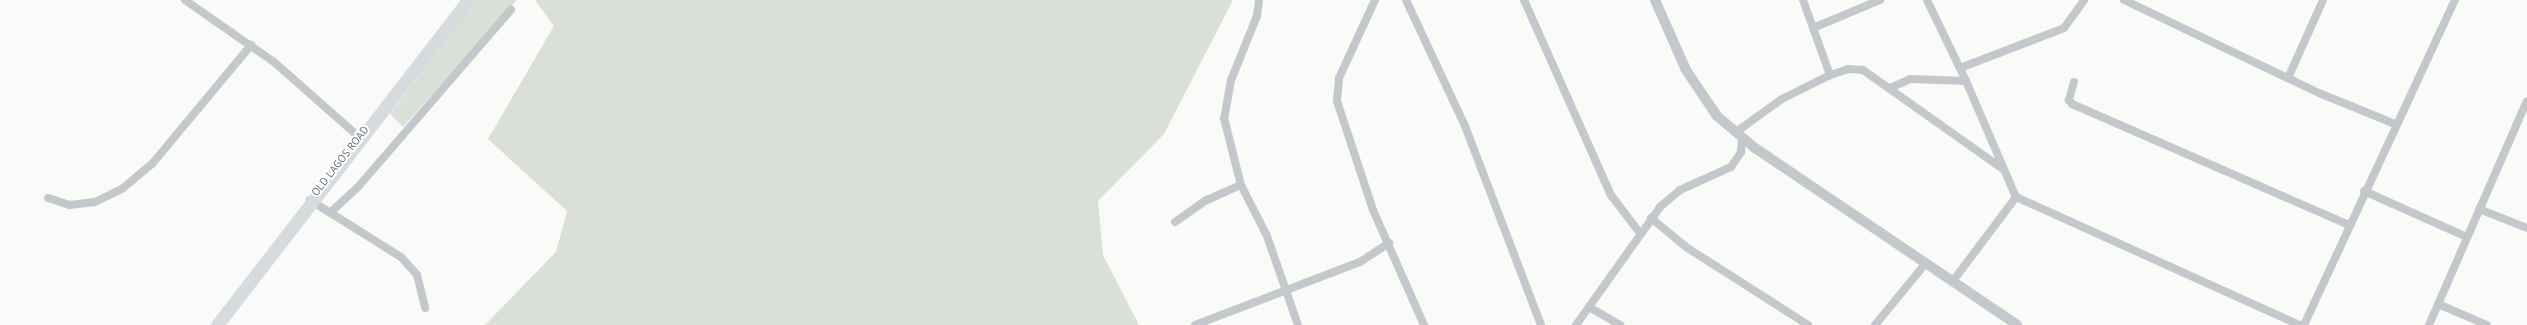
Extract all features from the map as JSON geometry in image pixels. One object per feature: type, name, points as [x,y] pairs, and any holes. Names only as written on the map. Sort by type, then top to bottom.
[{"type":"main road","name":"OLD LAGOS ROAD","points":[[217,325],[310,200],[468,0]]},
{"type":"street","points":[[185,0],[251,45],[283,69],[359,138]]},
{"type":"street","points":[[1259,0],[1257,16],[1226,99],[1227,138],[1241,184],[1267,236],[1287,289],[1298,325]]},
{"type":"street","points":[[1375,0],[1339,78],[1336,96],[1373,210],[1389,242],[1424,325]]},
{"type":"street","points":[[1406,0],[1465,126],[1541,325]]},
{"type":"street","points":[[1524,0],[1611,196],[1639,232]]},
{"type":"street","points":[[1655,0],[1686,70],[1717,116],[1739,134],[2017,325]]},
{"type":"street","points":[[1803,0],[1830,75]]},
{"type":"street","points":[[1814,28],[1880,0]]},
{"type":"street","points":[[1927,0],[1966,81],[2016,197],[2300,325]]},
{"type":"street","points":[[1960,68],[2064,28],[2084,0]]},
{"type":"street","points":[[2124,0],[2288,78],[2395,124]]},
{"type":"street","points":[[2288,78],[2323,0]]},
{"type":"street","points":[[2304,325],[2395,124],[2455,0]]},
{"type":"street","points":[[330,213],[358,187],[511,10]]},
{"type":"street","points":[[48,198],[70,205],[95,202],[122,189],[152,164],[251,45]]},
{"type":"street","points":[[1576,325],[1639,232],[1651,218],[1680,190],[1738,161],[1739,134],[1782,99],[1830,75],[1848,69],[1863,70],[2004,169]]},
{"type":"street","points":[[1890,88],[1910,79],[1966,81]]},
{"type":"street","points":[[2074,82],[2069,100],[2072,104],[2349,225]]},
{"type":"street","points":[[2429,325],[2527,102]]},
{"type":"street","points":[[1175,222],[1207,200],[1241,184]]},
{"type":"street","points":[[2364,191],[2467,237]]},
{"type":"street","points":[[1953,281],[2016,197]]},
{"type":"street","points":[[310,200],[401,257],[417,275],[425,308]]},
{"type":"street","points":[[2479,209],[2527,228]]},
{"type":"street","points":[[1651,218],[1686,247],[1808,325]]},
{"type":"street","points":[[1195,325],[1360,262],[1389,242]]},
{"type":"street","points":[[1875,325],[1926,262]]},
{"type":"street","points":[[2438,304],[2487,325]]},
{"type":"street","points":[[1589,307],[1620,325]]},
{"type":"shaded area","points":[[476,0],[517,0],[403,127],[390,114]]},
{"type":"shaded area","points":[[535,0],[1233,0],[1164,134],[1098,201],[1103,255],[1139,325],[485,325],[556,252],[567,211],[488,139],[554,26]]}]
